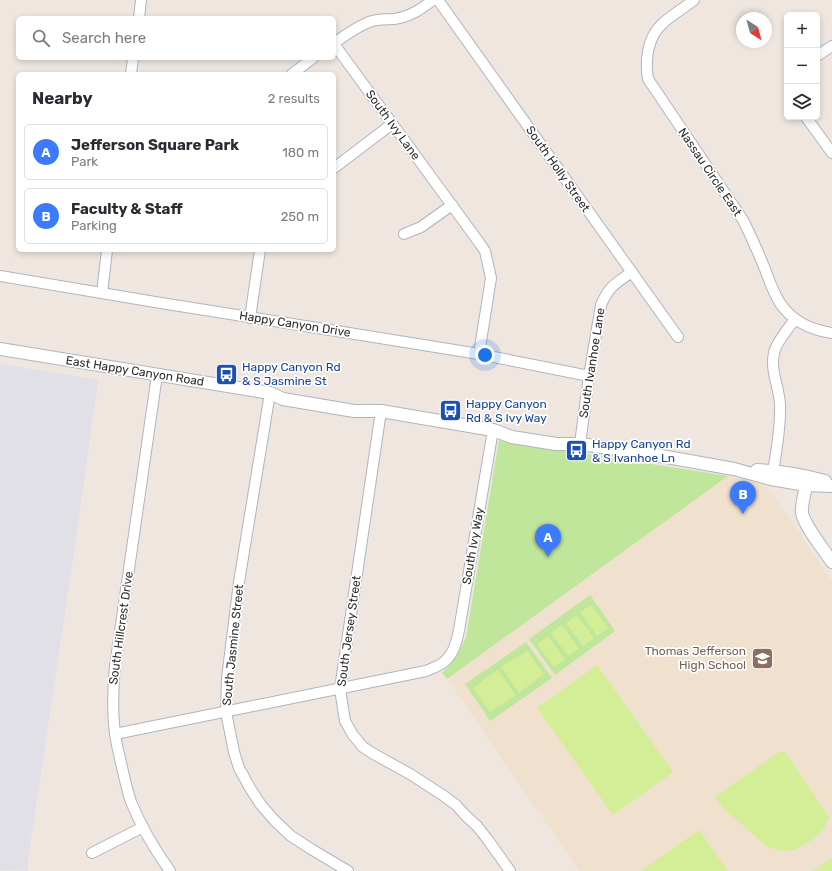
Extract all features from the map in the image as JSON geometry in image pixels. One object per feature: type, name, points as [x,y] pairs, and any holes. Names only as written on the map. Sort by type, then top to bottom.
[{"type":"street","points":[[139,16],[141,0]]},
{"type":"street","points":[[336,43],[366,24],[380,19],[409,16],[422,9],[433,0]]},
{"type":"street","name":"South Holly Street","points":[[438,0],[678,337]]},
{"type":"street","name":"Nassau Circle East","points":[[694,0],[661,24],[653,36],[649,48],[647,71],[648,79],[743,220],[780,303],[795,320],[808,327],[823,332],[832,333]]},
{"type":"street","points":[[820,54],[832,46]]},
{"type":"street","name":"South Ivy Lane","points":[[336,47],[485,252],[492,278],[479,354]]},
{"type":"street","points":[[131,72],[133,60]]},
{"type":"street","points":[[295,72],[310,60]]},
{"type":"street","points":[[808,120],[832,153]]},
{"type":"street","points":[[336,166],[392,124]]},
{"type":"street","points":[[404,234],[421,227],[452,205]]},
{"type":"street","points":[[102,293],[107,252]]},
{"type":"street","points":[[250,318],[260,252]]},
{"type":"street","name":"South Ivanhoe Lane","points":[[580,444],[601,304],[612,286],[632,272]]},
{"type":"street","name":"Happy Canyon Drive","points":[[0,276],[250,318],[349,332],[479,354],[589,376]]},
{"type":"street","points":[[772,475],[780,411],[778,391],[772,367],[774,351],[778,342],[795,320]]},
{"type":"street","name":"East Happy Canyon Road","points":[[0,349],[270,393],[283,391],[356,403],[381,411],[493,430],[509,428],[557,436],[580,444],[639,452],[832,486]]},
{"type":"street","name":"South Hillcrest Drive","points":[[157,375],[115,666],[113,710],[115,734],[131,800],[143,827],[158,854],[170,871]]},
{"type":"street","name":"South Jasmine Street","points":[[270,393],[240,582],[227,678],[226,712],[234,752],[239,768],[261,805],[291,836],[348,871]]},
{"type":"street","name":"South Jersey Street","points":[[381,411],[340,689],[345,721],[362,747],[410,774],[456,805],[477,826],[510,871]]},
{"type":"street","name":"South Ivy Way","points":[[340,689],[426,671],[436,667],[446,660],[456,646],[493,430]]},
{"type":"street","points":[[807,481],[802,508],[803,518],[832,562]]},
{"type":"street","name":"East Happy Canyon Road","points":[[807,481],[832,483]]},
{"type":"street","points":[[115,734],[340,689]]},
{"type":"street","points":[[92,853],[143,827]]},
{"type":"shaded area","points":[[0,364],[98,380],[28,860],[28,871],[0,870]]},
{"type":"shaded area","points":[[728,476],[766,485],[832,581],[832,871],[579,871],[447,679]]},
{"type":"green space","points":[[499,440],[728,476],[447,679],[442,673],[456,656],[466,637]]},
{"type":"green space","points":[[590,595],[615,631],[555,675],[529,639]]},
{"type":"green space","points":[[591,605],[608,628],[597,636],[580,612]]},
{"type":"green space","points":[[577,615],[594,638],[583,646],[566,623]]},
{"type":"green space","points":[[562,625],[579,649],[568,656],[551,633]]},
{"type":"green space","points":[[548,636],[565,659],[554,667],[537,644]]},
{"type":"green space","points":[[526,642],[552,678],[490,721],[465,684]]},
{"type":"green space","points":[[527,651],[544,674],[519,693],[501,667]]},
{"type":"green space","points":[[597,665],[673,772],[613,815],[537,708]]},
{"type":"green space","points":[[498,670],[516,695],[490,712],[473,688]]},
{"type":"green space","points":[[779,752],[785,752],[829,817],[825,827],[812,840],[794,850],[782,851],[767,847],[723,808],[715,797]]},
{"type":"green space","points":[[699,830],[728,871],[641,871]]},
{"type":"green space","points":[[832,858],[832,871],[812,871]]},
{"type":"place","name":"Happy Canyon Rd & S Jasmine St","points":[[227,374]]},
{"type":"place","name":"Happy Canyon Rd & S Ivy Way","points":[[451,411]]},
{"type":"place","name":"Happy Canyon Rd & S Ivanhoe Ln","points":[[576,451]]},
{"type":"place","name":"Faculty & Staff","points":[[743,514]]},
{"type":"place","name":"Jefferson Square Park","points":[[548,557]]},
{"type":"place","name":"Thomas Jefferson High School","points":[[762,658]]}]
